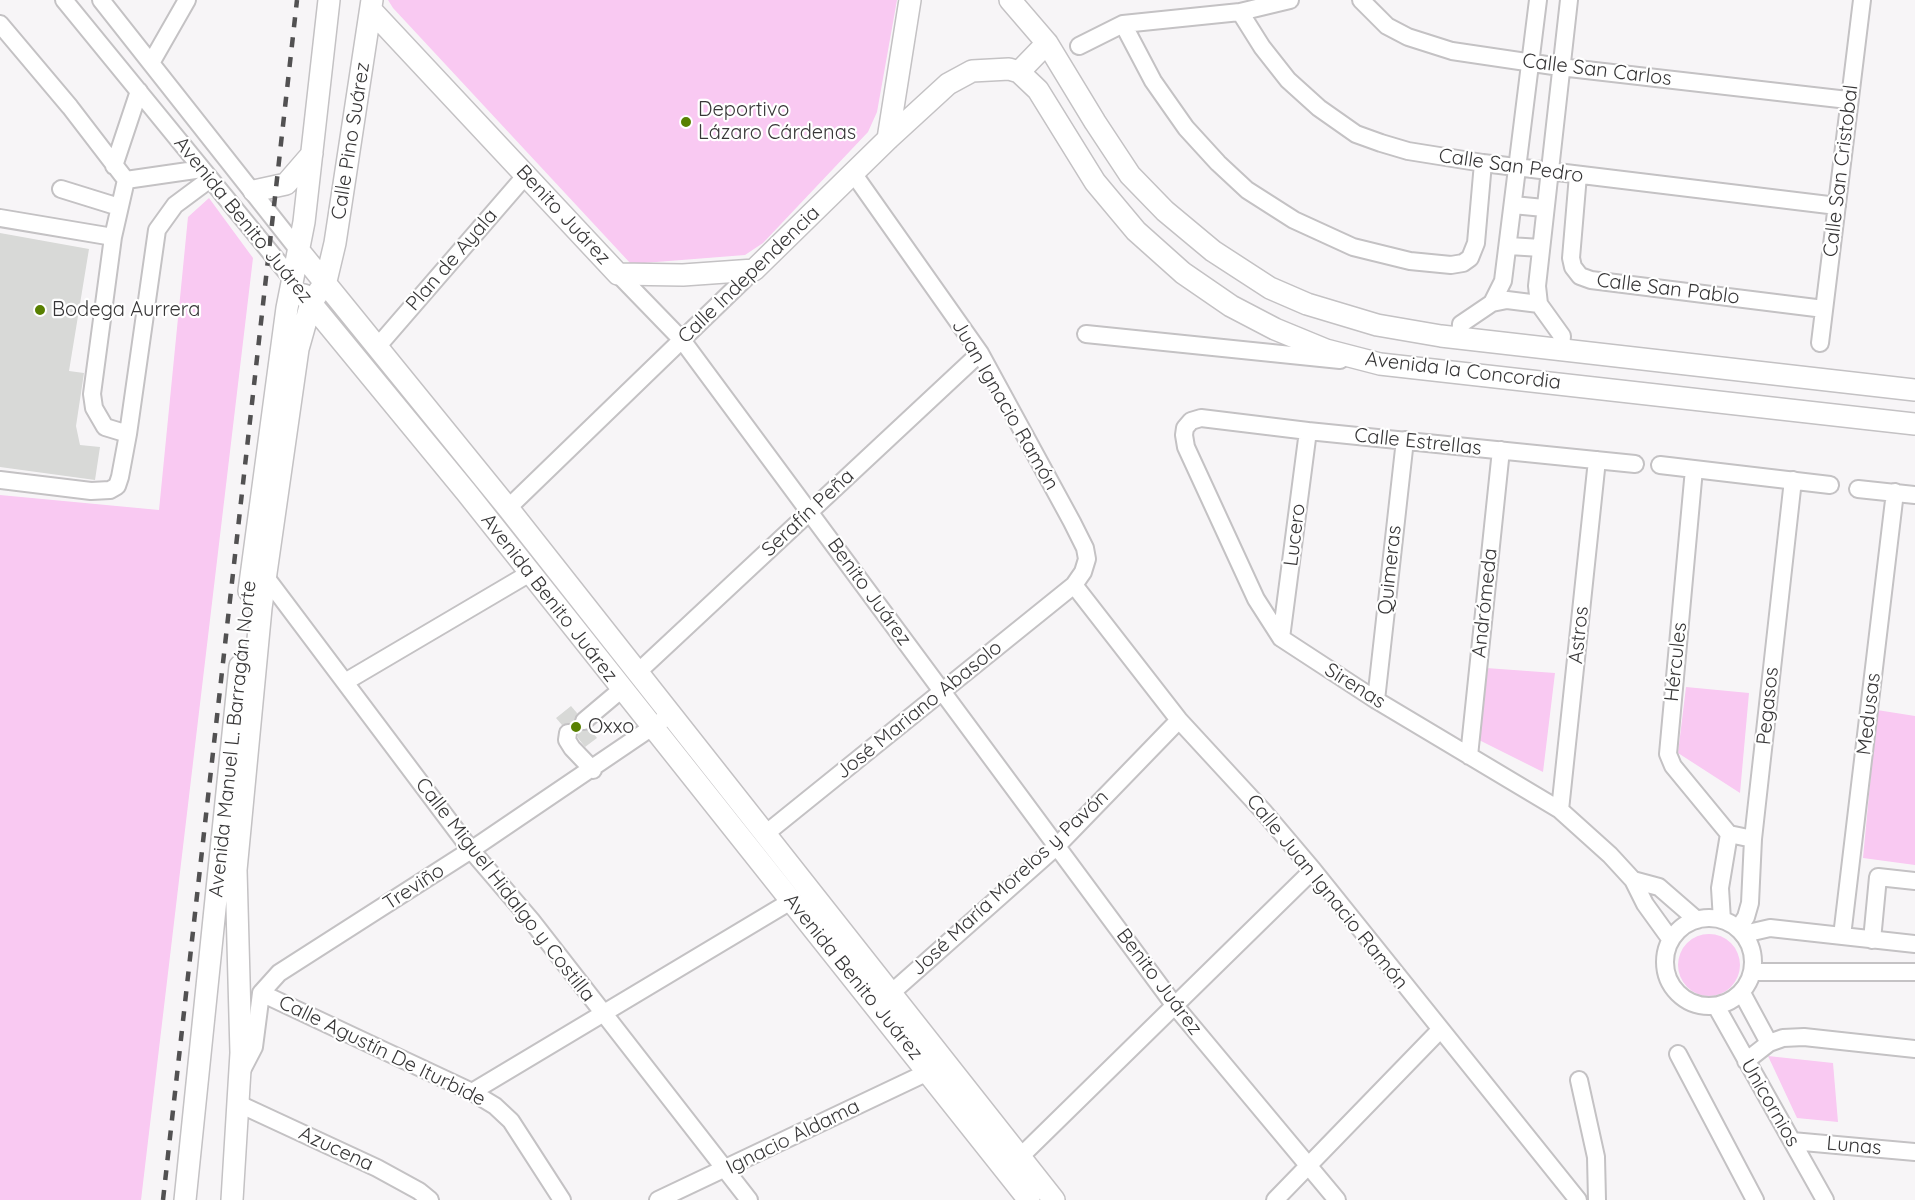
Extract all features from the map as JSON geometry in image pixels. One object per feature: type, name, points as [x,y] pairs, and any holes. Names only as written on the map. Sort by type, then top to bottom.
[{"type":"main road","name":"Calle Pino Suárez","points":[[293,280],[300,252],[329,0]]},
{"type":"main road","points":[[888,139],[910,0]]},
{"type":"main road","name":"Avenida la Concordia","points":[[1010,0],[1047,42],[1130,175],[1165,211],[1213,251],[1270,288],[1308,304],[1377,325],[1460,338],[1915,390]]},
{"type":"main road","name":"Calle Pino Suárez","points":[[326,281],[340,214],[371,5]]},
{"type":"main road","name":"Benito Juárez","points":[[371,5],[618,274]]},
{"type":"main road","points":[[1019,72],[1047,42]]},
{"type":"main road","name":"Calle Independencia","points":[[754,270],[888,139],[959,76],[985,69],[1019,72]]},
{"type":"main road","name":"Avenida la Concordia","points":[[1019,72],[1038,90],[1095,182],[1136,231],[1183,273],[1231,306],[1275,329],[1326,350],[1380,364],[1915,424]]},
{"type":"main road","points":[[254,191],[286,184],[312,154]]},
{"type":"main road","name":"Avenida Benito Juárez","points":[[300,252],[326,281],[508,508],[1054,1200]]},
{"type":"main road","points":[[618,274],[684,275],[754,270]]},
{"type":"main road","name":"Avenida Benito Juárez","points":[[293,280],[530,573],[1029,1200]]},
{"type":"main road","name":"Avenida Manuel L. Barragán Norte","points":[[184,1200],[229,758],[277,375],[293,280]]},
{"type":"main road","name":"Avenida Manuel L. Barragán Norte","points":[[232,1200],[240,1104],[236,870],[244,763],[265,576],[298,349],[311,303],[326,281]]},
{"type":"main road","points":[[1456,372],[1460,338]]},
{"type":"main road","points":[[1558,383],[1562,349]]},
{"type":"street","name":"Avenida Benito Juárez","points":[[64,0],[293,280]]},
{"type":"street","name":"Avenida Benito Juárez","points":[[100,0],[254,191],[300,252]]},
{"type":"street","points":[[152,63],[187,0]]},
{"type":"street","points":[[1079,46],[1123,24],[1240,12],[1290,0]]},
{"type":"street","name":"Calle San Carlos","points":[[1361,0],[1387,27],[1408,37],[1452,51],[1560,67],[1848,100]]},
{"type":"street","points":[[1492,303],[1503,281],[1509,246],[1538,0]]},
{"type":"street","points":[[1562,349],[1562,336],[1539,304],[1537,286],[1548,171],[1569,0]]},
{"type":"street","name":"Calle San Cristobal","points":[[1820,343],[1862,0]]},
{"type":"street","name":"Calle San Pedro","points":[[1240,12],[1262,47],[1288,80],[1319,108],[1356,134],[1408,151],[1483,163],[1837,206]]},
{"type":"street","points":[[0,24],[70,107],[126,180]]},
{"type":"street","points":[[1123,24],[1154,81],[1186,128],[1218,163],[1247,190],[1294,220],[1353,246],[1410,261],[1450,265],[1463,263],[1470,258],[1476,243],[1483,163]]},
{"type":"street","points":[[114,166],[139,91]]},
{"type":"street","name":"Juan Ignacio Ramón","points":[[853,173],[980,353],[1085,548],[1087,559],[1083,572],[1074,585]]},
{"type":"street","points":[[126,180],[206,174]]},
{"type":"street","points":[[0,480],[91,491],[110,490],[117,486],[128,434],[157,230],[175,205],[206,174]]},
{"type":"street","name":"Plan de Ayala","points":[[378,345],[526,175]]},
{"type":"street","name":"Calle San Pablo","points":[[1578,175],[1571,258],[1573,267],[1580,276],[1591,280],[1824,309]]},
{"type":"street","points":[[126,180],[113,237],[94,372],[94,408],[105,427],[128,434]]},
{"type":"street","points":[[61,189],[119,207]]},
{"type":"street","points":[[1513,205],[1544,208]]},
{"type":"street","points":[[0,218],[113,237]]},
{"type":"street","points":[[1509,246],[1541,248]]},
{"type":"street","name":"Calle Independencia","points":[[508,508],[754,270]]},
{"type":"street","name":"Benito Juárez","points":[[618,274],[682,340],[1175,1006],[1336,1200]]},
{"type":"street","points":[[1460,338],[1461,324],[1492,303],[1507,300],[1539,304]]},
{"type":"street","points":[[1086,334],[1380,364]]},
{"type":"street","name":"Serafín Peña","points":[[637,673],[980,353]]},
{"type":"street","name":"Calle Estrellas","points":[[1202,418],[1635,464]]},
{"type":"street","name":"Sirenas","points":[[1202,418],[1191,421],[1185,428],[1186,447],[1256,599],[1281,638],[1376,700],[1560,810],[1610,855],[1633,880],[1645,904],[1671,940]]},
{"type":"street","name":"Lucero","points":[[1281,638],[1308,431]]},
{"type":"street","name":"Quimeras","points":[[1376,700],[1405,440]]},
{"type":"street","name":"Andrómeda","points":[[1469,756],[1501,450]]},
{"type":"street","name":"Astros","points":[[1560,810],[1598,460]]},
{"type":"street","points":[[1660,465],[1830,485]]},
{"type":"street","name":"Hércules","points":[[1694,469],[1668,754],[1673,766],[1729,834]]},
{"type":"street","name":"Pegasos","points":[[1741,931],[1749,910],[1753,838],[1793,480]]},
{"type":"street","points":[[1858,489],[1915,495]]},
{"type":"street","name":"Medusas","points":[[1842,936],[1895,492]]},
{"type":"street","points":[[345,682],[530,573]]},
{"type":"street","name":"Calle Miguel Hidalgo y Costilla","points":[[265,576],[471,850],[531,920],[749,1200]]},
{"type":"street","name":"José Mariano Abasolo","points":[[764,835],[1074,585]]},
{"type":"street","name":"Calle Juan Ignacio Ramón","points":[[1074,585],[1179,720],[1263,811],[1313,870],[1578,1200]]},
{"type":"street","points":[[584,721],[622,689]]},
{"type":"street","name":"Treviño","points":[[261,993],[279,974],[593,770],[670,716]]},
{"type":"street","name":"José María Morelos y Pavón","points":[[890,994],[1057,846],[1179,720]]},
{"type":"street","points":[[568,733],[567,740],[572,748],[593,770]]},
{"type":"street","points":[[1722,920],[1720,888],[1729,834],[1753,838]]},
{"type":"street","points":[[1020,1157],[1313,870]]},
{"type":"street","points":[[1872,940],[1878,877],[1915,881]]},
{"type":"street","name":"Sirenas","points":[[1633,880],[1659,887],[1697,920]]},
{"type":"street","points":[[472,1092],[791,901]]},
{"type":"street","points":[[1697,920],[1722,920],[1741,931],[1752,952],[1753,972],[1742,993],[1730,1002],[1716,1006],[1696,1005],[1679,995],[1673,987],[1668,979],[1665,959],[1671,940],[1682,927],[1697,920]]},
{"type":"street","points":[[1741,931],[1770,928],[1915,944]]},
{"type":"street","points":[[1753,972],[1915,972]]},
{"type":"street","points":[[240,1074],[254,1047],[261,993]]},
{"type":"street","name":"Calle Agustín De Iturbide","points":[[261,993],[472,1092],[495,1106],[510,1121],[562,1200]]},
{"type":"street","points":[[1742,993],[1769,1043]]},
{"type":"street","name":"Unicornios","points":[[1716,1006],[1825,1200]]},
{"type":"street","points":[[1275,1200],[1440,1030]]},
{"type":"street","points":[[1746,1061],[1769,1043],[1783,1038],[1804,1036],[1915,1049]]},
{"type":"street","points":[[1678,1054],[1755,1200]]},
{"type":"street","name":"Ignacio Aldama","points":[[658,1200],[928,1072]]},
{"type":"street","points":[[1579,1080],[1596,1157],[1597,1200]]},
{"type":"street","name":"Azucena","points":[[240,1104],[377,1168],[419,1191],[430,1200]]},
{"type":"street","name":"Lunas","points":[[1792,1141],[1915,1152]]},
{"type":"shaded area","name":"Deportivo Lázaro Cárdenas","points":[[388,0],[897,0],[877,112],[868,132],[763,243],[745,255],[631,264]]},
{"type":"shaded area","points":[[209,198],[253,258],[141,1200],[0,1200],[0,495],[159,510],[188,217]]},
{"type":"shaded area","points":[[1486,668],[1555,673],[1543,772],[1479,740]]},
{"type":"shaded area","points":[[1686,687],[1749,693],[1740,793],[1678,753]]},
{"type":"shaded area","points":[[1877,710],[1915,716],[1915,865],[1863,858]]},
{"type":"shaded area","points":[[1709,934],[1726,939],[1731,943],[1735,948],[1740,965],[1735,982],[1731,987],[1726,991],[1709,996],[1692,991],[1687,987],[1683,982],[1678,965],[1683,948],[1687,943],[1692,939]]},
{"type":"shaded area","points":[[1768,1056],[1833,1063],[1838,1122],[1797,1118]]},
{"type":"building","name":"Bodega Aurrera","points":[[0,233],[89,249],[69,371],[84,373],[76,426],[80,445],[100,447],[95,480],[0,467]]},
{"type":"building","points":[[571,706],[577,713],[575,725],[569,723],[562,725],[556,718]]},
{"type":"building","points":[[578,729],[590,729],[597,738],[585,747],[578,738]]},
{"type":"railway","points":[[163,1200],[297,0]]},
{"type":"place","name":"Deportivo Lázaro Cárdenas","points":[[686,122]]},
{"type":"place","name":"Bodega Aurrera","points":[[40,310]]},
{"type":"place","name":"Oxxo","points":[[576,727]]}]
